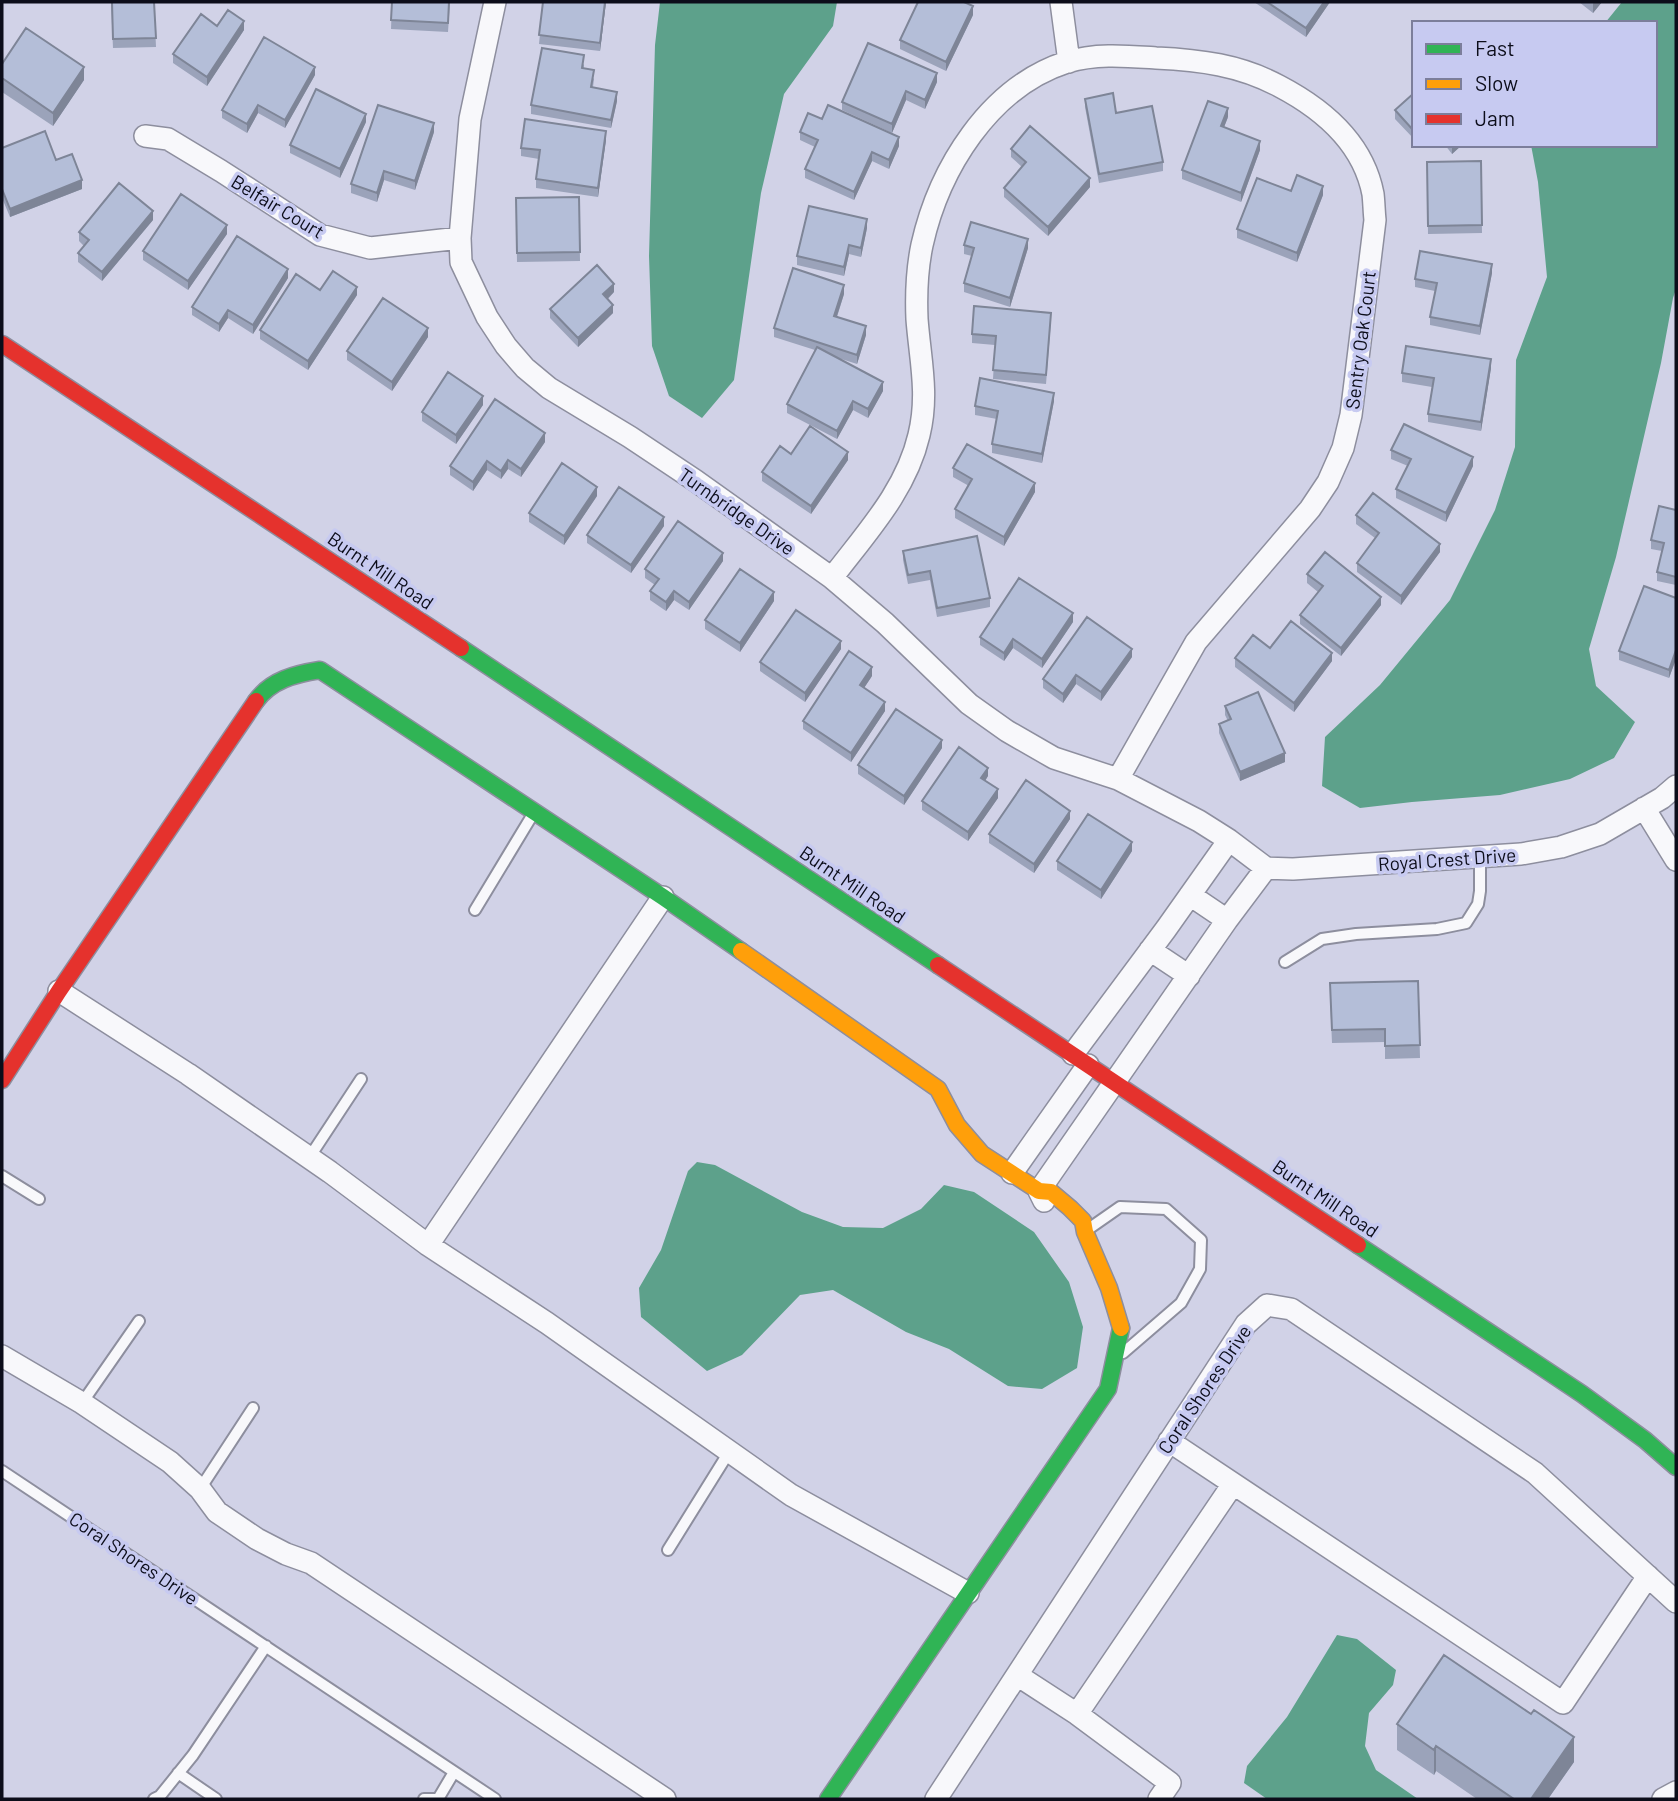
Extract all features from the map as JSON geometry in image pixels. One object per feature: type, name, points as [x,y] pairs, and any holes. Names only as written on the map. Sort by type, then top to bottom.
[{"type":"street","name":"Turnbridge Drive","points":[[495,2],[470,119],[460,238],[461,262],[487,317],[525,368],[549,388],[696,481],[832,578],[885,623],[969,704],[1007,731],[1054,758],[1118,779],[1199,821],[1266,868]]},
{"type":"street","points":[[1061,2],[1069,62]]},
{"type":"street","name":"Sentry Oak Court","points":[[832,578],[893,497],[910,465],[924,406],[924,374],[917,318],[917,284],[922,246],[932,209],[948,173],[968,140],[994,108],[1014,89],[1040,73],[1069,62],[1106,55],[1195,60],[1232,67],[1264,78],[1298,96],[1329,119],[1351,142],[1364,166],[1373,193],[1375,220],[1351,415],[1343,448],[1328,482],[1310,509],[1196,642],[1118,779]]},
{"type":"street","name":"Belfair Court","points":[[145,136],[168,139],[320,235],[370,248],[460,238]]},
{"type":"street","name":"Burnt Mill Road","points":[[2,344],[1582,1394],[1645,1440],[1676,1467]]},
{"type":"street","points":[[2,1080],[59,991],[264,690],[294,674],[320,670],[663,897],[938,1089],[957,1125],[982,1154],[1038,1191],[1043,1201],[1073,1227],[1085,1232],[1109,1288],[1121,1327],[1108,1389],[828,1799]]},
{"type":"street","name":"Royal Crest Drive","points":[[1266,868],[1293,869],[1480,857],[1561,847],[1600,834],[1662,798],[1676,786]]},
{"type":"street","points":[[1644,808],[1676,860]]},
{"type":"street","points":[[1012,1172],[1150,950],[1229,840]]},
{"type":"street","points":[[1038,1191],[1266,868]]},
{"type":"street","points":[[1190,895],[1227,920]]},
{"type":"street","points":[[428,1245],[663,897]]},
{"type":"street","points":[[1150,950],[1189,976]]},
{"type":"street","points":[[59,991],[188,1074],[428,1245],[547,1323],[791,1495],[968,1592]]},
{"type":"street","name":"Coral Shores Drive","points":[[936,1799],[1246,1324],[1267,1305],[1292,1310],[1535,1473],[1676,1602]]},
{"type":"street","points":[[2,1356],[82,1403],[170,1462],[200,1489],[217,1512],[257,1539],[311,1563],[665,1799]]},
{"type":"street","points":[[1169,1441],[1563,1703],[1648,1576]]},
{"type":"street","points":[[1077,1714],[1233,1483]]},
{"type":"street","points":[[1017,1675],[1077,1714],[1170,1783],[1159,1799]]},
{"type":"street","points":[[1663,1799],[1676,1792]]},
{"type":"lane","points":[[475,910],[535,812]]},
{"type":"lane","points":[[1285,962],[1322,939],[1437,929],[1466,923],[1478,904],[1480,857]]},
{"type":"lane","points":[[309,1158],[361,1079]]},
{"type":"lane","points":[[2,1176],[39,1199]]},
{"type":"lane","points":[[1085,1232],[1121,1208],[1166,1209],[1201,1240],[1200,1269],[1181,1303],[1115,1360]]},
{"type":"lane","points":[[82,1403],[139,1321]]},
{"type":"lane","points":[[200,1489],[253,1408]]},
{"type":"lane","points":[[668,1550],[729,1452]]},
{"type":"lane","name":"Coral Shores Drive","points":[[2,1471],[495,1799]]},
{"type":"lane","points":[[154,1799],[160,1796],[193,1755],[265,1646]]},
{"type":"lane","points":[[424,1799],[438,1799],[454,1772]]},
{"type":"lane","points":[[178,1773],[216,1799]]},
{"type":"shaded area","points":[[660,2],[837,2],[833,26],[784,94],[761,193],[734,380],[702,418],[669,396],[652,346],[649,256],[655,45]]},
{"type":"shaded area","points":[[1622,2],[1676,2],[1676,289],[1616,557],[1589,649],[1596,686],[1635,722],[1614,758],[1570,779],[1500,795],[1360,808],[1322,786],[1325,737],[1380,685],[1450,600],[1495,510],[1515,447],[1516,360],[1547,277],[1538,182],[1531,147],[1657,147],[1657,21],[1607,21]]},
{"type":"shaded area","points":[[697,1162],[715,1165],[802,1212],[843,1227],[883,1228],[921,1209],[944,1185],[974,1192],[1034,1232],[1069,1282],[1083,1327],[1077,1368],[1042,1389],[1008,1386],[949,1349],[906,1332],[833,1290],[800,1295],[742,1355],[707,1371],[641,1317],[639,1288],[661,1250],[688,1171]]},
{"type":"shaded area","points":[[1337,1635],[1357,1639],[1396,1670],[1393,1685],[1369,1713],[1365,1746],[1376,1770],[1418,1799],[1267,1799],[1244,1783],[1247,1766],[1287,1717]]},
{"type":"building","points":[[112,2],[154,2],[156,38],[113,39]]},
{"type":"building","points":[[392,2],[449,2],[448,23],[391,20]]},
{"type":"building","points":[[543,2],[605,2],[600,43],[539,35]]},
{"type":"building","points":[[918,2],[964,2],[973,6],[946,62],[900,40]]},
{"type":"building","points":[[1267,2],[1324,2],[1306,28]]},
{"type":"building","points":[[228,10],[244,21],[207,77],[173,54],[201,14],[217,26]]},
{"type":"building","points":[[26,28],[84,67],[53,113],[2,78],[2,64]]},
{"type":"building","points":[[264,37],[315,67],[285,120],[258,105],[247,124],[222,110]]},
{"type":"building","points":[[868,43],[937,73],[925,100],[906,91],[892,124],[842,102]]},
{"type":"building","points":[[542,48],[584,55],[582,68],[594,70],[591,87],[617,92],[611,120],[531,105]]},
{"type":"building","points":[[316,89],[366,114],[340,169],[290,145]]},
{"type":"building","points":[[1113,93],[1116,113],[1152,106],[1163,162],[1099,174],[1085,99]]},
{"type":"building","points":[[1412,95],[1412,129],[1395,110]]},
{"type":"building","points":[[1208,101],[1228,108],[1221,126],[1260,141],[1241,193],[1182,170]]},
{"type":"building","points":[[378,105],[434,123],[415,181],[384,171],[377,193],[351,184]]},
{"type":"building","points":[[828,105],[899,137],[889,160],[872,152],[854,192],[805,169],[818,140],[800,132],[808,113],[822,119]]},
{"type":"building","points":[[525,119],[606,131],[598,188],[536,179],[540,150],[521,148]]},
{"type":"building","points":[[1030,126],[1090,178],[1048,227],[1004,188],[1026,162],[1011,149]]},
{"type":"building","points":[[45,131],[56,160],[72,154],[82,180],[10,209],[2,189],[2,148]]},
{"type":"building","points":[[1481,161],[1482,225],[1428,226],[1427,162]]},
{"type":"building","points":[[1297,175],[1323,186],[1297,253],[1237,229],[1257,178],[1291,191]]},
{"type":"building","points":[[119,183],[153,211],[102,272],[78,253],[89,240],[79,232]]},
{"type":"building","points":[[181,194],[227,225],[188,281],[143,251]]},
{"type":"building","points":[[579,197],[580,252],[517,253],[516,198]]},
{"type":"building","points":[[809,206],[867,219],[861,248],[849,245],[844,267],[797,256]]},
{"type":"building","points":[[971,222],[1028,239],[1010,298],[964,283],[974,248],[964,245]]},
{"type":"building","points":[[237,236],[288,269],[253,325],[228,310],[219,324],[192,307]]},
{"type":"building","points":[[1420,251],[1492,264],[1480,326],[1430,317],[1437,283],[1415,279]]},
{"type":"building","points":[[597,265],[614,284],[603,294],[613,305],[578,338],[550,309]]},
{"type":"building","points":[[793,268],[844,285],[834,316],[866,326],[857,355],[774,328]]},
{"type":"building","points":[[333,271],[357,287],[308,361],[260,330],[296,274],[320,290]]},
{"type":"building","points":[[383,298],[428,328],[392,382],[347,351]]},
{"type":"building","points":[[974,306],[1051,313],[1046,375],[993,370],[996,336],[972,334]]},
{"type":"building","points":[[1406,346],[1491,359],[1481,422],[1428,414],[1434,378],[1402,373]]},
{"type":"building","points":[[817,347],[883,382],[868,409],[853,401],[837,431],[787,404]]},
{"type":"building","points":[[448,372],[483,396],[456,435],[422,412]]},
{"type":"building","points":[[980,378],[1054,393],[1042,454],[992,444],[998,411],[975,406]]},
{"type":"building","points":[[495,399],[545,433],[521,469],[508,460],[501,471],[487,461],[473,482],[450,466]]},
{"type":"building","points":[[1404,424],[1473,457],[1446,513],[1396,489],[1411,459],[1391,450]]},
{"type":"building","points":[[810,426],[848,452],[811,506],[762,472],[780,446],[791,454]]},
{"type":"building","points":[[967,444],[1035,483],[1004,537],[955,509],[972,479],[953,468]]},
{"type":"building","points":[[562,463],[597,487],[564,536],[529,513]]},
{"type":"building","points":[[619,487],[664,517],[631,565],[587,535]]},
{"type":"building","points":[[1373,493],[1440,544],[1401,596],[1357,563],[1379,533],[1356,515]]},
{"type":"building","points":[[1659,506],[1676,510],[1676,577],[1657,572],[1664,543],[1651,540]]},
{"type":"building","points":[[678,521],[723,553],[689,602],[674,591],[666,602],[650,591],[659,579],[645,569]]},
{"type":"building","points":[[977,536],[990,598],[937,608],[930,571],[908,575],[903,551]]},
{"type":"building","points":[[1325,552],[1381,597],[1341,648],[1300,615],[1323,586],[1307,574]]},
{"type":"building","points":[[740,569],[774,592],[740,643],[705,620]]},
{"type":"building","points":[[1019,578],[1073,613],[1042,659],[1013,639],[1004,653],[980,637]]},
{"type":"building","points":[[1644,586],[1676,598],[1676,650],[1669,670],[1619,651]]},
{"type":"building","points":[[796,610],[841,641],[805,693],[760,662]]},
{"type":"building","points":[[1087,617],[1132,649],[1101,692],[1076,675],[1063,694],[1043,679]]},
{"type":"building","points":[[1291,621],[1332,653],[1294,703],[1235,658],[1253,635],[1270,648]]},
{"type":"building","points":[[849,651],[872,667],[860,685],[885,702],[851,753],[803,721]]},
{"type":"building","points":[[1258,692],[1285,753],[1240,772],[1219,724],[1231,719],[1225,706]]},
{"type":"building","points":[[896,709],[942,740],[904,796],[858,765]]},
{"type":"building","points":[[959,747],[988,768],[981,778],[998,789],[968,832],[922,801]]},
{"type":"building","points":[[1026,780],[1070,811],[1034,864],[989,834]]},
{"type":"building","points":[[1088,814],[1132,842],[1101,890],[1057,861]]},
{"type":"building","points":[[1418,981],[1420,1045],[1385,1046],[1385,1029],[1332,1030],[1330,983]]},
{"type":"building","points":[[1444,1655],[1531,1714],[1534,1710],[1574,1737],[1531,1799],[1514,1799],[1436,1746],[1434,1750],[1397,1724]]},
{"type":"traffic: fast","points":[[461,648],[938,965]]},
{"type":"traffic: fast","points":[[256,701],[269,688],[284,679],[320,670],[741,951]]},
{"type":"traffic: fast","points":[[1358,1245],[1582,1394],[1645,1440],[1676,1467]]},
{"type":"traffic: fast","points":[[828,1799],[1108,1389],[1121,1328]]},
{"type":"traffic: slow","points":[[741,951],[938,1089],[957,1125],[982,1154],[1039,1191],[1051,1192],[1070,1208],[1083,1221],[1121,1328]]},
{"type":"traffic: jam","points":[[2,344],[461,648]]},
{"type":"traffic: jam","points":[[2,1080],[59,991],[256,701]]},
{"type":"traffic: jam","points":[[938,965],[1358,1245]]}]
